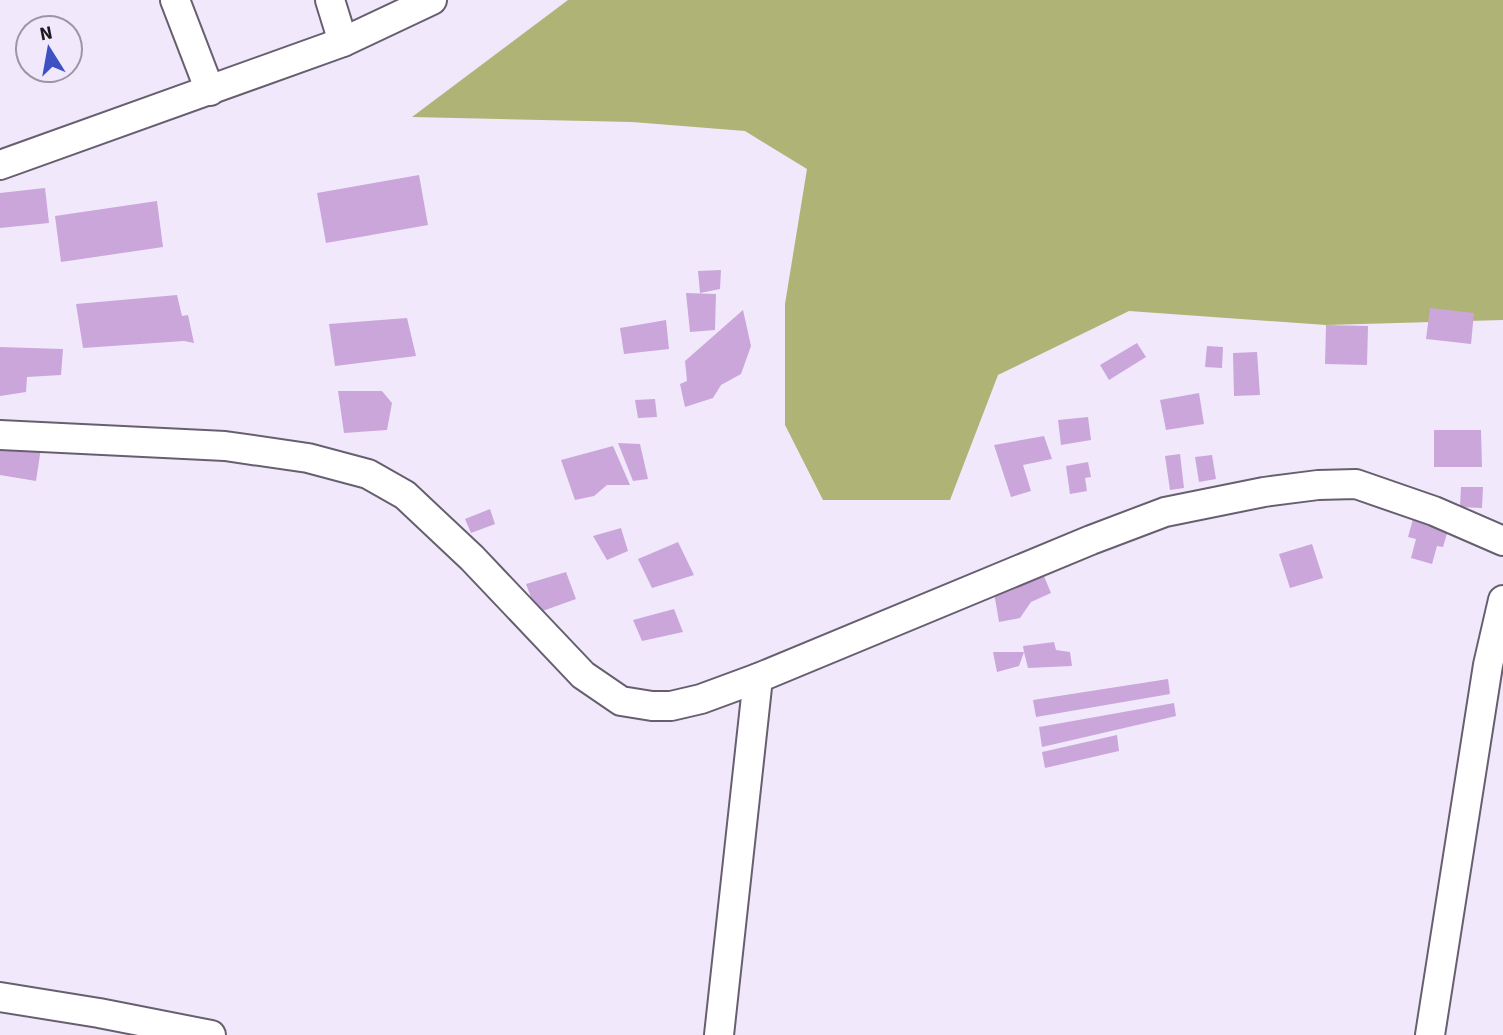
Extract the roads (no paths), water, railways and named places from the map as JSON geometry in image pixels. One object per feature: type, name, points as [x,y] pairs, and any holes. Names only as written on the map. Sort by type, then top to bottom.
[{"type":"street","points":[[174,0],[210,91]]},
{"type":"street","points":[[331,0],[343,42]]},
{"type":"street","points":[[0,165],[343,42],[432,0]]},
{"type":"street","points":[[0,435],[225,446],[308,458],[368,474],[405,495],[472,558],[583,675],[621,701],[652,706],[671,706],[701,699],[758,678],[1165,512],[1264,492],[1318,485],[1356,484],[1434,511],[1503,541]]},
{"type":"street","points":[[1430,1035],[1488,665],[1503,600]]},
{"type":"street","points":[[719,1035],[758,678]]},
{"type":"street","points":[[0,997],[211,1035]]}]
